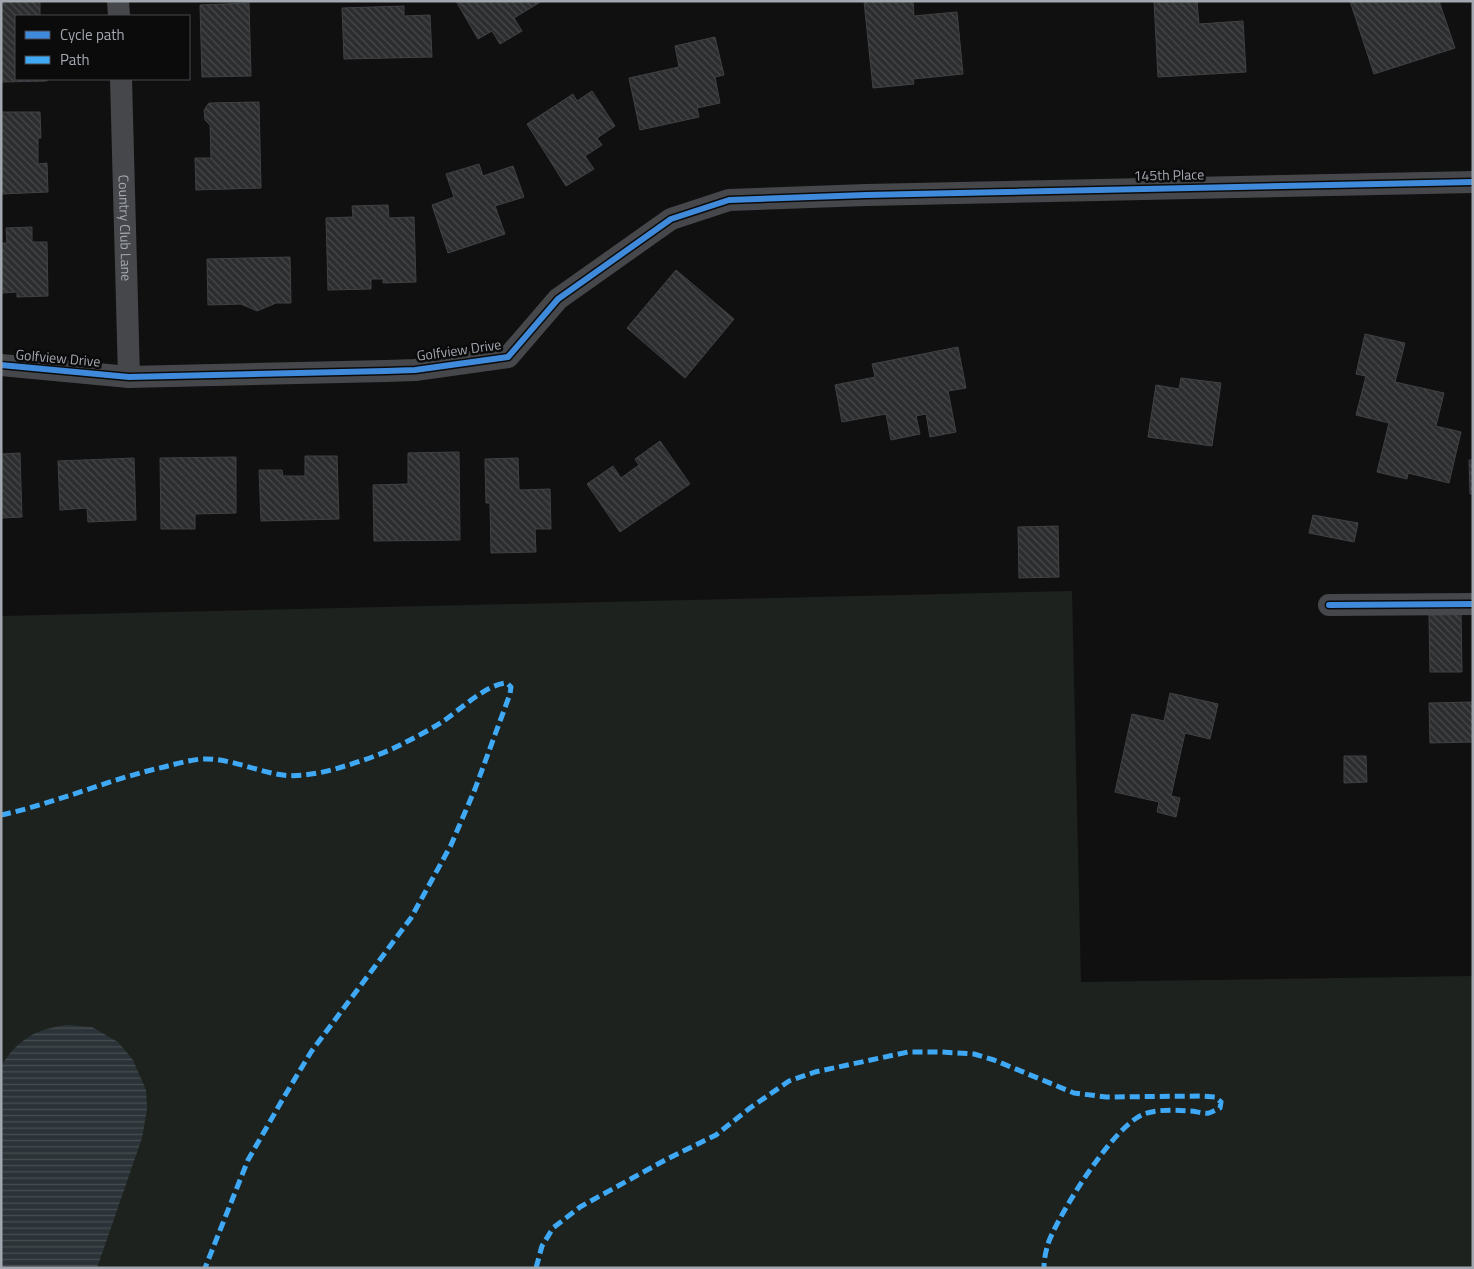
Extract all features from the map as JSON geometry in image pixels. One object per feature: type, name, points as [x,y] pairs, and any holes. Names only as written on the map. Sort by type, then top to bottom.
[{"type":"street","points":[[118,1],[119,15]]},
{"type":"street","name":"Country Club Lane","points":[[120,80],[129,377]]},
{"type":"street","name":"145th Place","points":[[866,194],[1473,182]]},
{"type":"street","name":"Golfview Drive","points":[[1,365],[129,377],[415,370],[508,357],[558,300],[671,219],[729,200],[866,194]]},
{"type":"street","points":[[1328,605],[1473,604]]},
{"type":"shaded area","points":[[1072,591],[1081,982],[1473,976],[1473,1268],[1,1268],[1,616]]},
{"type":"shaded area","points":[[67,1025],[92,1027],[118,1042],[133,1060],[146,1090],[147,1109],[142,1138],[97,1268],[1,1268],[1,1066],[14,1049],[29,1037],[46,1029]]},
{"type":"building","points":[[1,1],[40,1],[40,15],[15,15],[15,80],[47,81],[1,82]]},
{"type":"building","points":[[456,1],[542,1],[514,18],[522,31],[500,44],[492,31],[478,39]]},
{"type":"building","points":[[864,1],[913,1],[914,16],[957,12],[963,74],[913,79],[914,84],[873,88]]},
{"type":"building","points":[[1154,1],[1197,1],[1199,24],[1243,21],[1246,72],[1158,77]]},
{"type":"building","points":[[1350,1],[1439,1],[1455,48],[1374,74]]},
{"type":"building","points":[[249,3],[251,76],[202,77],[200,5]]},
{"type":"building","points":[[404,6],[404,16],[430,15],[432,57],[344,59],[342,8]]},
{"type":"building","points":[[715,37],[724,75],[715,77],[720,103],[697,108],[699,117],[640,130],[629,78],[679,67],[675,46]]},
{"type":"building","points":[[592,91],[615,126],[597,138],[602,145],[585,156],[594,169],[566,186],[527,124],[573,94],[577,101]]},
{"type":"building","points":[[259,102],[261,188],[196,190],[195,158],[211,158],[210,125],[205,120],[204,110],[209,103]]},
{"type":"building","points":[[1,112],[40,112],[41,138],[38,138],[38,164],[47,163],[48,192],[1,194]]},
{"type":"building","points":[[479,164],[483,176],[513,166],[524,197],[495,206],[505,234],[448,253],[432,205],[454,197],[446,174]]},
{"type":"building","points":[[388,205],[389,218],[414,217],[416,282],[383,283],[383,279],[371,279],[371,289],[328,290],[326,218],[353,217],[352,206]]},
{"type":"building","points":[[32,227],[32,242],[47,242],[48,296],[17,297],[17,292],[1,293],[1,243],[7,243],[6,228]]},
{"type":"building","points":[[290,257],[291,303],[276,303],[257,311],[241,304],[208,305],[207,259]]},
{"type":"building","points":[[676,270],[734,319],[685,378],[627,328]]},
{"type":"building","points":[[1365,334],[1405,343],[1395,382],[1444,393],[1436,426],[1461,432],[1449,483],[1408,473],[1407,479],[1377,472],[1389,423],[1356,415],[1366,376],[1356,374]]},
{"type":"building","points":[[958,347],[966,388],[948,391],[956,432],[930,437],[926,414],[916,416],[920,434],[891,440],[886,414],[842,422],[835,385],[875,377],[872,364]]},
{"type":"building","points":[[1181,378],[1221,383],[1212,446],[1148,437],[1156,385],[1179,389]]},
{"type":"building","points":[[660,441],[690,484],[620,532],[587,484],[613,466],[621,478],[639,465],[635,459]]},
{"type":"building","points":[[459,452],[460,540],[374,541],[373,485],[408,484],[408,453]]},
{"type":"building","points":[[20,453],[22,517],[1,518],[1,454]]},
{"type":"building","points":[[305,456],[337,456],[339,519],[261,521],[259,470],[282,470],[283,476],[305,476]]},
{"type":"building","points":[[236,457],[236,513],[195,514],[195,529],[161,529],[160,458]]},
{"type":"building","points":[[134,458],[136,520],[88,522],[87,508],[60,510],[58,461]]},
{"type":"building","points":[[518,458],[519,490],[550,489],[551,529],[535,529],[536,552],[491,553],[490,503],[486,503],[485,459]]},
{"type":"building","points":[[1469,460],[1473,460],[1473,494],[1470,494]]},
{"type":"building","points":[[1313,515],[1358,523],[1354,542],[1309,533]]},
{"type":"building","points":[[1058,526],[1059,577],[1019,578],[1018,527]]},
{"type":"building","points":[[1461,614],[1462,672],[1430,672],[1429,615]]},
{"type":"building","points":[[1170,693],[1218,704],[1210,739],[1185,733],[1171,796],[1180,798],[1176,817],[1157,812],[1159,802],[1115,792],[1132,714],[1164,721]]},
{"type":"building","points":[[1473,702],[1473,742],[1430,743],[1429,703]]},
{"type":"building","points":[[1344,756],[1366,756],[1367,782],[1344,783]]},
{"type":"marked path","points":[[1,815],[144,772],[202,759],[221,760],[291,776],[328,771],[353,764],[398,746],[442,722],[473,698],[499,684],[507,683],[511,687],[475,789],[451,845],[411,918],[311,1052],[284,1097],[248,1160],[205,1268]]},
{"type":"marked path","points":[[536,1268],[542,1246],[553,1228],[580,1207],[667,1159],[716,1135],[789,1081],[815,1072],[908,1052],[974,1054],[994,1060],[1074,1093],[1106,1097],[1202,1096],[1215,1097],[1221,1102],[1220,1108],[1209,1113],[1178,1110],[1149,1112],[1132,1121],[1118,1134],[1090,1170],[1055,1227],[1045,1254],[1044,1268]]},
{"type":"cycle path","points":[[1,365],[129,377],[415,370],[508,357],[558,299],[671,219],[729,200],[866,195],[1473,182]]},
{"type":"cycle path","points":[[1329,605],[1473,604]]}]
